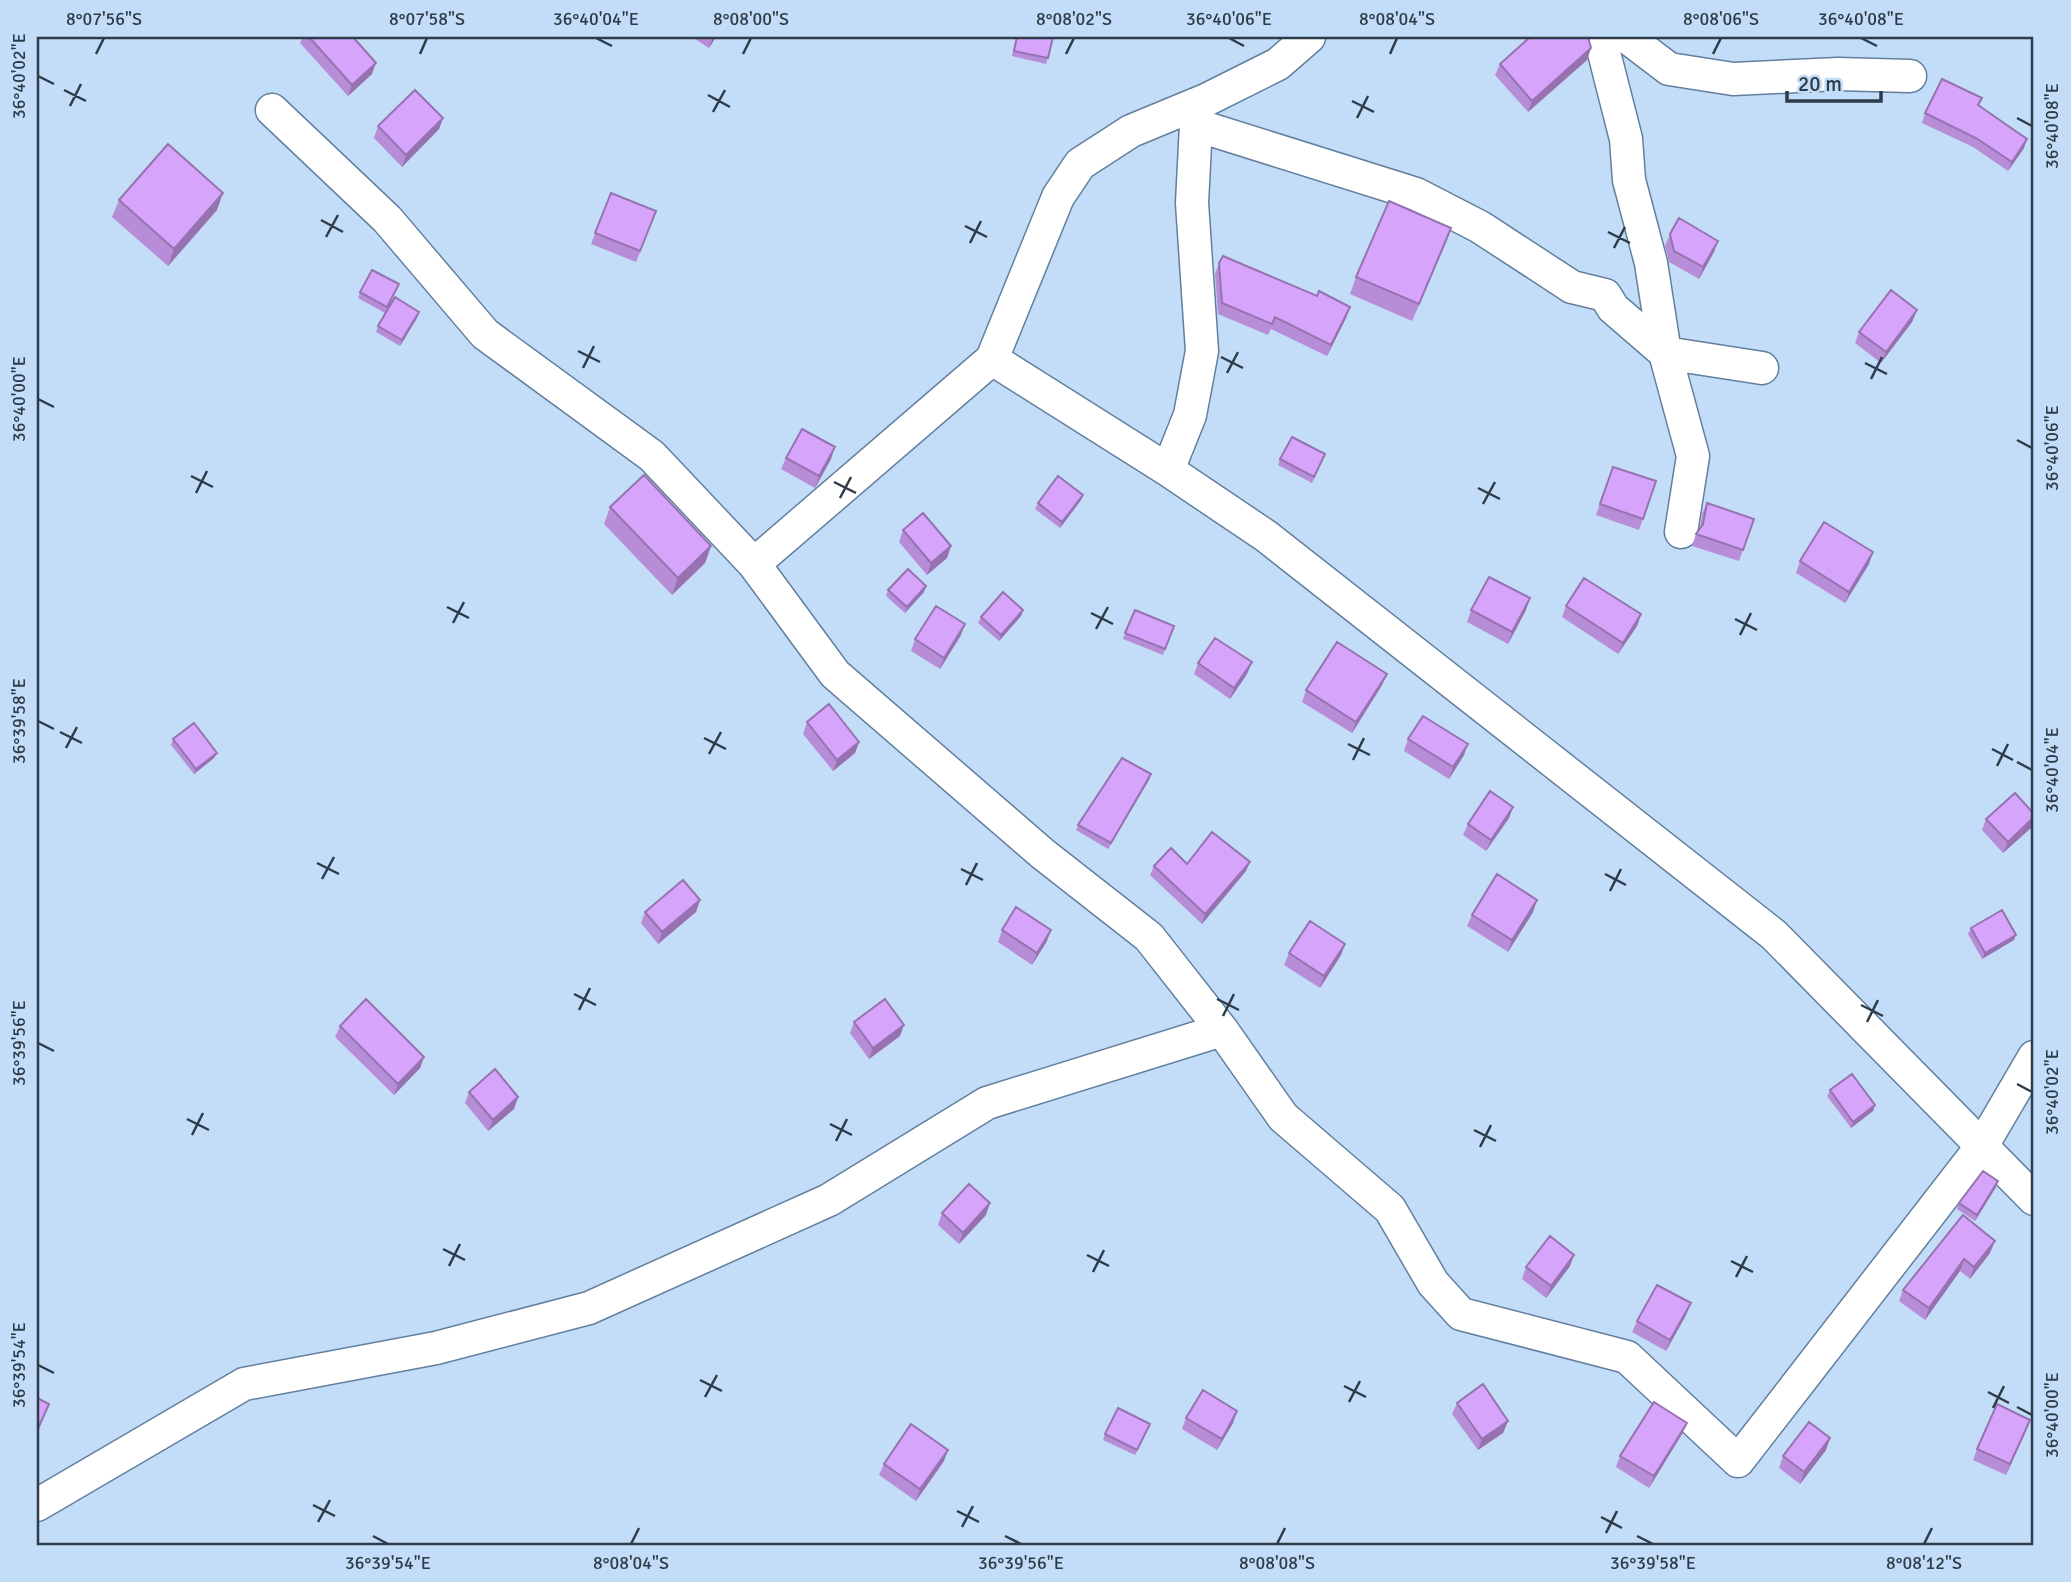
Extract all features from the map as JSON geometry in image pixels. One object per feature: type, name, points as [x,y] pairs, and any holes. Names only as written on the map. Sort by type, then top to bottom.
[{"type":"street","points":[[754,564],[992,359],[1059,197],[1080,164],[1131,131],[1195,115],[1278,64],[1309,37]]},
{"type":"street","points":[[1600,37],[1626,139],[1629,180],[1651,263],[1665,353],[1693,456],[1681,533]]},
{"type":"street","points":[[1627,37],[1669,69],[1733,79],[1826,75],[1910,76]]},
{"type":"street","points":[[272,110],[387,219],[485,334],[652,456],[754,564],[835,674],[1043,854],[1149,937],[1222,1030],[1283,1117],[1390,1209],[1433,1283],[1461,1314],[1627,1357],[1738,1461],[1982,1146],[2034,1057]]},
{"type":"street","points":[[1195,115],[1416,194],[1480,227],[1572,287],[1605,295],[1613,308],[1665,353],[1762,368]]},
{"type":"street","points":[[1168,470],[1190,415],[1202,351],[1192,203],[1195,115]]},
{"type":"street","points":[[992,359],[1168,470],[1266,536],[1774,935],[2034,1199]]},
{"type":"street","points":[[37,1505],[244,1384],[436,1348],[589,1308],[829,1200],[987,1103],[1222,1030]]},
{"type":"building","points":[[309,37],[353,37],[376,63],[352,85]]},
{"type":"building","points":[[1017,37],[1053,37],[1048,58],[1014,51]]},
{"type":"building","points":[[1530,37],[1588,37],[1591,48],[1532,101],[1500,64]]},
{"type":"building","points":[[1942,79],[1982,98],[1978,105],[2027,139],[2012,162],[1976,138],[1925,113]]},
{"type":"building","points":[[415,90],[443,118],[406,155],[378,126]]},
{"type":"building","points":[[168,144],[223,193],[174,249],[119,200]]},
{"type":"building","points":[[611,193],[656,211],[640,251],[595,233]]},
{"type":"building","points":[[1389,201],[1451,228],[1419,304],[1356,277]]},
{"type":"building","points":[[1679,218],[1718,241],[1703,267],[1674,251],[1670,234]]},
{"type":"building","points":[[1223,256],[1317,296],[1319,291],[1350,307],[1331,345],[1275,317],[1272,324],[1222,303],[1219,263]]},
{"type":"building","points":[[372,270],[399,284],[387,307],[360,292]]},
{"type":"building","points":[[1891,290],[1917,310],[1886,352],[1859,332]]},
{"type":"building","points":[[395,297],[419,312],[402,340],[378,326]]},
{"type":"building","points":[[802,429],[835,447],[819,476],[786,458]]},
{"type":"building","points":[[1292,437],[1325,454],[1314,477],[1280,459]]},
{"type":"building","points":[[1613,467],[1656,481],[1643,519],[1600,504]]},
{"type":"building","points":[[644,475],[711,546],[678,578],[610,507]]},
{"type":"building","points":[[1058,476],[1083,495],[1062,522],[1038,503]]},
{"type":"building","points":[[1707,503],[1754,519],[1743,550],[1696,534],[1703,524]]},
{"type":"building","points":[[923,513],[951,546],[931,563],[903,530]]},
{"type":"building","points":[[1824,522],[1873,552],[1849,592],[1800,561]]},
{"type":"building","points":[[908,569],[926,586],[907,607],[888,590]]},
{"type":"building","points":[[1489,577],[1530,598],[1512,632],[1471,610]]},
{"type":"building","points":[[1584,578],[1641,614],[1623,643],[1566,606]]},
{"type":"building","points":[[1003,592],[1023,610],[1001,635],[981,617]]},
{"type":"building","points":[[936,606],[965,624],[944,658],[915,639]]},
{"type":"building","points":[[1135,610],[1174,626],[1165,649],[1125,633]]},
{"type":"building","points":[[1215,638],[1252,662],[1234,688],[1198,663]]},
{"type":"building","points":[[1337,642],[1387,674],[1356,722],[1306,690]]},
{"type":"building","points":[[829,704],[859,742],[837,760],[807,722]]},
{"type":"building","points":[[1423,716],[1468,744],[1453,767],[1408,739]]},
{"type":"building","points":[[194,723],[217,753],[196,769],[173,739]]},
{"type":"building","points":[[1122,758],[1151,774],[1111,843],[1078,825]]},
{"type":"building","points":[[1490,791],[1513,807],[1491,840],[1468,824]]},
{"type":"building","points":[[2015,793],[2034,817],[2008,842],[1986,819]]},
{"type":"building","points":[[1212,832],[1250,862],[1205,914],[1154,866],[1171,848],[1187,864]]},
{"type":"building","points":[[1497,874],[1537,900],[1512,940],[1472,915]]},
{"type":"building","points":[[683,880],[700,900],[662,932],[645,912]]},
{"type":"building","points":[[1016,907],[1051,930],[1037,953],[1002,930]]},
{"type":"building","points":[[2002,910],[2016,935],[1985,953],[1971,928]]},
{"type":"building","points":[[1310,921],[1345,944],[1324,976],[1289,953]]},
{"type":"building","points":[[366,999],[424,1057],[398,1084],[340,1026]]},
{"type":"building","points":[[885,999],[904,1025],[873,1048],[854,1022]]},
{"type":"building","points":[[495,1069],[518,1097],[493,1120],[469,1092]]},
{"type":"building","points":[[1852,1074],[1875,1105],[1853,1122],[1830,1090]]},
{"type":"building","points":[[1983,1171],[1998,1181],[1977,1215],[1959,1203]]},
{"type":"building","points":[[969,1184],[990,1203],[963,1233],[942,1213]]},
{"type":"building","points":[[1963,1215],[1995,1241],[1974,1267],[1964,1259],[1929,1308],[1903,1290]]},
{"type":"building","points":[[1550,1236],[1574,1255],[1551,1286],[1526,1267]]},
{"type":"building","points":[[1657,1285],[1691,1303],[1670,1340],[1637,1321]]},
{"type":"building","points":[[1483,1384],[1508,1421],[1482,1439],[1457,1403]]},
{"type":"building","points":[[1203,1390],[1237,1411],[1222,1439],[1186,1418]]},
{"type":"building","points":[[37,1398],[49,1404],[37,1431]]},
{"type":"building","points":[[1654,1402],[1687,1423],[1654,1476],[1620,1456]]},
{"type":"building","points":[[1997,1404],[2030,1420],[2010,1464],[1977,1449]]},
{"type":"building","points":[[1118,1408],[1150,1424],[1137,1450],[1105,1434]]},
{"type":"building","points":[[1809,1422],[1830,1438],[1804,1472],[1783,1456]]},
{"type":"building","points":[[911,1424],[948,1450],[920,1489],[884,1464]]}]
